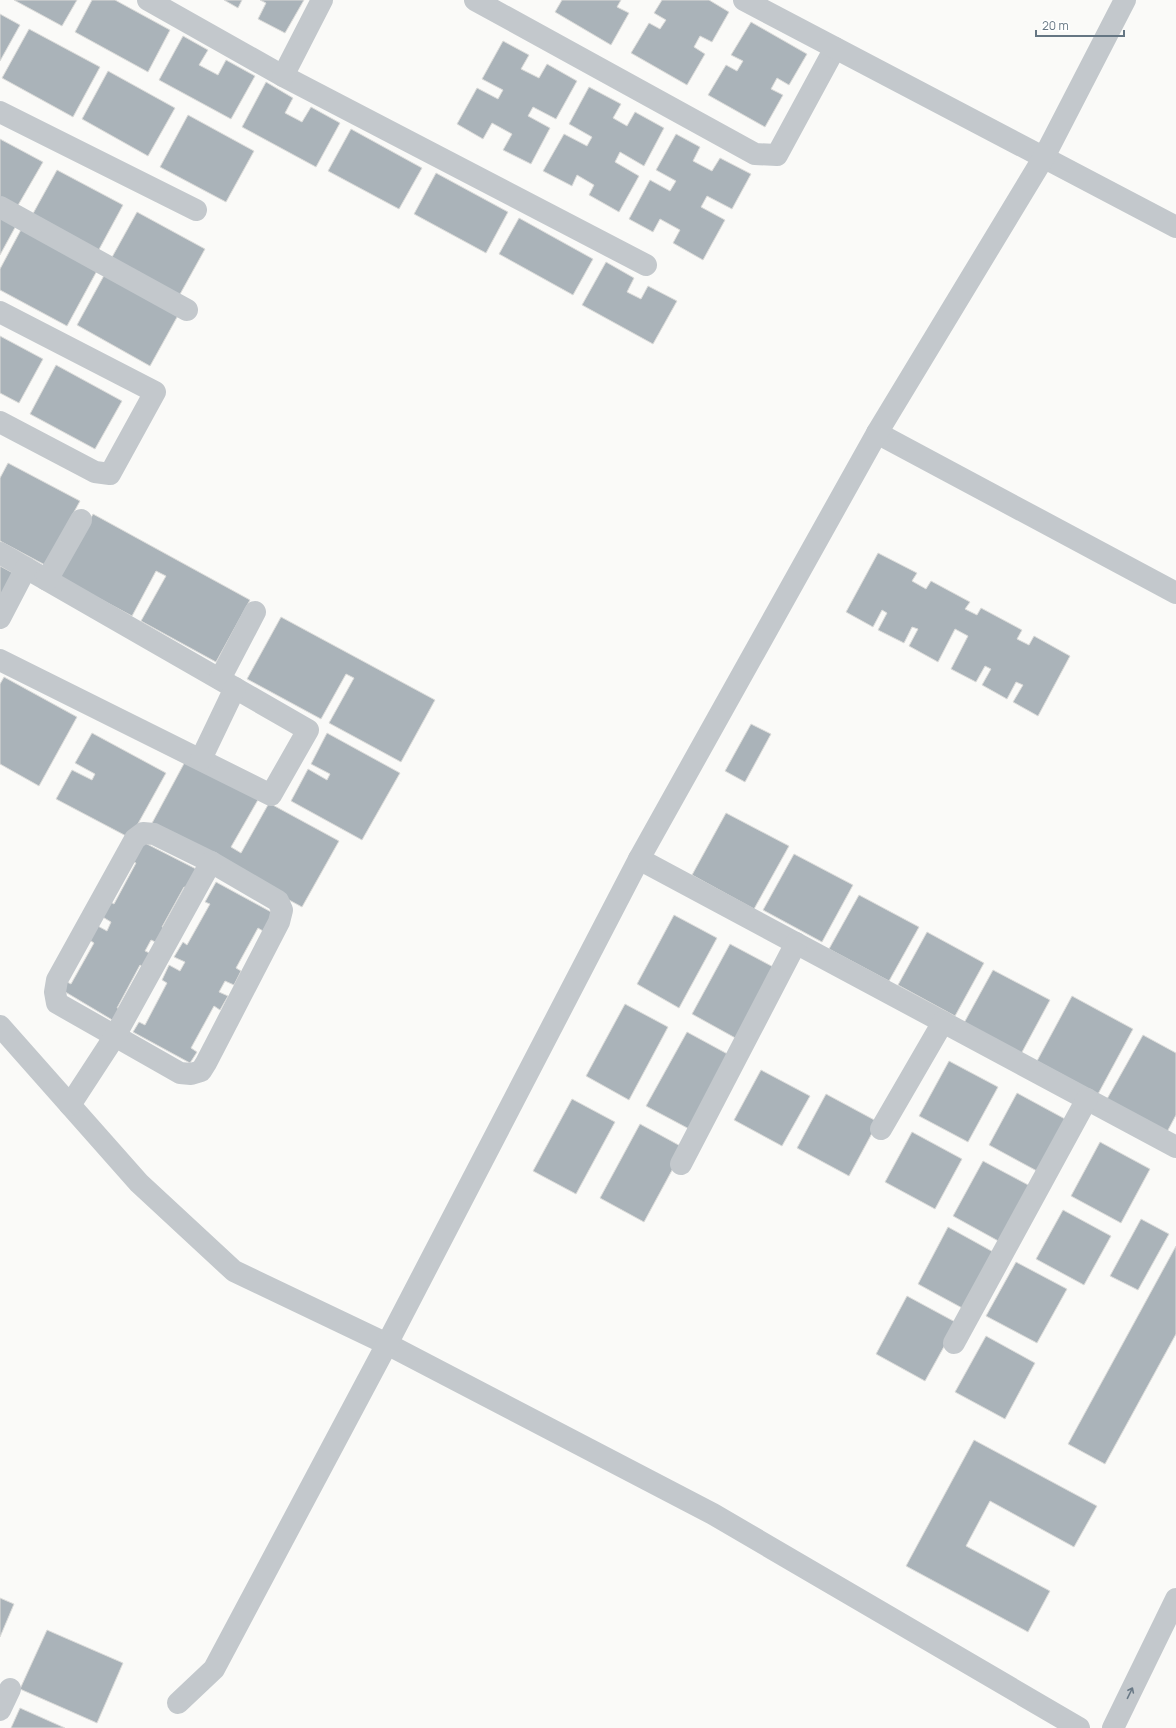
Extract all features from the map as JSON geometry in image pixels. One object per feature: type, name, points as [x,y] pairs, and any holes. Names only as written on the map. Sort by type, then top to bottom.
[{"type":"street","points":[[148,0],[283,76],[646,265]]},
{"type":"street","points":[[283,76],[322,0]]},
{"type":"street","points":[[475,0],[755,154],[777,155],[835,48]]},
{"type":"street","points":[[744,0],[1176,227]]},
{"type":"street","points":[[178,1703],[214,1669],[387,1344],[639,859],[877,433],[1044,157],[1125,0]]},
{"type":"street","points":[[0,112],[196,210]]},
{"type":"street","points":[[0,206],[187,310]]},
{"type":"street","points":[[0,312],[155,392],[110,474],[94,472],[0,422]]},
{"type":"street","points":[[877,433],[1176,594]]},
{"type":"street","points":[[47,580],[81,520]]},
{"type":"street","points":[[0,553],[308,730],[271,795],[0,660]]},
{"type":"street","points":[[0,618],[26,568]]},
{"type":"street","points":[[201,759],[255,612]]},
{"type":"street","points":[[143,834],[154,834],[211,862],[278,901],[282,910],[279,922],[201,1071],[191,1074],[180,1073],[114,1036],[57,1003],[55,992],[57,980],[135,839],[143,834]]},
{"type":"street","points":[[639,859],[1176,1147]]},
{"type":"street","points":[[70,1105],[114,1036],[211,862]]},
{"type":"street","points":[[681,1164],[796,943]]},
{"type":"street","points":[[881,1129],[943,1022]]},
{"type":"street","points":[[0,1026],[139,1182],[234,1271],[387,1344],[713,1514],[1079,1728]]},
{"type":"street","points":[[954,1343],[1087,1099]]},
{"type":"street","points":[[1113,1728],[1176,1599]]},
{"type":"street","points":[[0,1710],[10,1689]]},
{"type":"building","points":[[14,0],[77,0],[62,26]]},
{"type":"building","points":[[92,0],[115,0],[170,30],[148,72],[75,32]]},
{"type":"building","points":[[224,0],[242,0],[238,8]]},
{"type":"building","points":[[260,0],[304,0],[285,33],[258,19],[266,3]]},
{"type":"building","points":[[562,0],[621,0],[617,7],[629,13],[611,45],[555,12]]},
{"type":"building","points":[[662,0],[709,0],[729,12],[712,42],[700,36],[694,47],[705,54],[687,85],[631,53],[649,23],[660,29],[666,20],[654,13]]},
{"type":"building","points":[[0,14],[20,25],[0,61]]},
{"type":"building","points":[[751,22],[807,54],[789,85],[777,78],[771,89],[783,95],[765,127],[708,95],[726,65],[737,71],[743,61],[731,55]]},
{"type":"building","points":[[29,29],[100,67],[73,117],[2,78]]},
{"type":"building","points":[[183,36],[208,50],[199,65],[218,75],[226,60],[255,76],[231,119],[159,80]]},
{"type":"building","points":[[503,41],[529,55],[521,69],[539,78],[547,64],[577,81],[556,119],[533,107],[528,116],[550,128],[531,164],[503,150],[512,134],[492,123],[483,139],[457,124],[477,88],[498,99],[503,90],[482,79]]},
{"type":"building","points":[[108,71],[175,108],[148,156],[82,119]]},
{"type":"building","points":[[266,82],[293,98],[285,113],[302,122],[311,107],[340,123],[316,167],[242,127]]},
{"type":"building","points":[[589,87],[621,104],[613,118],[627,126],[635,112],[664,128],[644,166],[620,152],[615,162],[639,176],[619,212],[589,195],[594,185],[577,175],[572,186],[543,171],[564,134],[587,146],[592,137],[569,124]]},
{"type":"building","points":[[188,115],[254,151],[226,202],[160,167]]},
{"type":"building","points":[[351,129],[422,168],[399,209],[328,171]]},
{"type":"building","points":[[676,134],[700,147],[693,161],[712,171],[720,158],[751,174],[732,209],[707,196],[701,207],[725,220],[703,260],[673,243],[680,230],[660,219],[653,232],[629,219],[650,180],[670,191],[676,181],[656,170]]},
{"type":"building","points":[[0,139],[43,162],[17,207],[0,198]]},
{"type":"building","points":[[57,170],[123,205],[96,255],[30,219]]},
{"type":"building","points":[[436,173],[508,212],[486,253],[414,214]]},
{"type":"building","points":[[0,212],[18,222],[0,255]]},
{"type":"building","points":[[137,212],[205,249],[179,296],[111,259]]},
{"type":"building","points":[[519,218],[593,259],[573,295],[499,254]]},
{"type":"building","points":[[23,226],[99,267],[67,326],[0,290],[0,269]]},
{"type":"building","points":[[606,262],[634,278],[627,292],[641,299],[648,286],[677,301],[653,344],[582,305]]},
{"type":"building","points":[[107,270],[181,310],[150,366],[77,325]]},
{"type":"building","points":[[0,336],[43,359],[19,403],[0,393]]},
{"type":"building","points":[[56,365],[122,401],[95,449],[30,414]]},
{"type":"building","points":[[8,463],[80,501],[45,565],[0,541],[0,478]]},
{"type":"building","points":[[93,514],[250,600],[216,662],[141,621],[166,576],[156,571],[132,616],[59,577]]},
{"type":"building","points":[[878,553],[917,573],[912,581],[926,589],[931,581],[970,602],[965,609],[977,615],[981,608],[1022,630],[1017,639],[1029,645],[1034,636],[1070,656],[1038,716],[1013,702],[1023,685],[1016,682],[1007,699],[982,685],[991,669],[985,666],[976,682],[951,669],[968,636],[955,629],[938,662],[909,646],[918,629],[912,627],[904,643],[878,630],[887,613],[882,610],[873,627],[846,612]]},
{"type":"building","points":[[0,566],[13,573],[0,598]]},
{"type":"building","points":[[281,617],[435,700],[401,762],[329,723],[354,678],[346,674],[321,719],[247,679]]},
{"type":"building","points":[[4,677],[77,717],[39,786],[0,764],[0,684]]},
{"type":"building","points":[[751,724],[771,734],[745,782],[725,771]]},
{"type":"building","points":[[92,733],[166,773],[130,838],[56,799],[72,770],[92,780],[95,774],[75,763]]},
{"type":"building","points":[[327,733],[400,773],[362,840],[291,801],[308,769],[327,780],[330,774],[311,764]]},
{"type":"building","points":[[187,758],[259,798],[231,847],[241,853],[269,803],[339,841],[302,907],[151,825]]},
{"type":"building","points":[[726,813],[789,846],[754,909],[692,875]]},
{"type":"building","points":[[143,842],[198,870],[188,888],[184,887],[162,927],[168,930],[160,944],[151,940],[145,951],[154,955],[146,969],[140,965],[117,1008],[122,1009],[114,1021],[62,990],[67,982],[71,984],[94,943],[88,939],[96,925],[107,931],[111,922],[101,916],[109,901],[114,904],[136,863],[132,861]]},
{"type":"building","points":[[794,854],[853,885],[822,942],[763,910]]},
{"type":"building","points":[[216,882],[273,913],[263,931],[258,928],[236,968],[241,971],[234,985],[225,981],[219,992],[228,996],[220,1010],[214,1006],[191,1048],[197,1052],[190,1063],[133,1032],[139,1022],[145,1025],[167,983],[162,980],[169,965],[180,971],[185,962],[174,957],[183,942],[187,945],[210,904],[205,902]]},
{"type":"building","points":[[859,895],[919,927],[889,981],[829,949]]},
{"type":"building","points":[[674,915],[717,938],[679,1008],[637,984]]},
{"type":"building","points":[[927,932],[984,963],[955,1016],[898,985]]},
{"type":"building","points":[[730,944],[777,969],[739,1040],[692,1014]]},
{"type":"building","points":[[993,970],[1050,1000],[1021,1054],[964,1023]]},
{"type":"building","points":[[1072,996],[1133,1029],[1098,1094],[1037,1061]]},
{"type":"building","points":[[625,1004],[668,1027],[629,1100],[586,1076]]},
{"type":"building","points":[[687,1032],[733,1057],[693,1131],[646,1106]]},
{"type":"building","points":[[1143,1035],[1176,1053],[1176,1115],[1167,1132],[1107,1099]]},
{"type":"building","points":[[949,1061],[998,1087],[968,1142],[919,1116]]},
{"type":"building","points":[[761,1070],[810,1096],[782,1146],[734,1120]]},
{"type":"building","points":[[1017,1093],[1065,1119],[1037,1171],[989,1145]]},
{"type":"building","points":[[826,1094],[878,1122],[849,1176],[797,1148]]},
{"type":"building","points":[[572,1099],[615,1122],[576,1194],[533,1171]]},
{"type":"building","points":[[640,1124],[684,1148],[644,1222],[600,1198]]},
{"type":"building","points":[[912,1132],[962,1159],[935,1209],[885,1182]]},
{"type":"building","points":[[1100,1142],[1150,1169],[1121,1223],[1071,1196]]},
{"type":"building","points":[[983,1161],[1032,1187],[1002,1243],[953,1216]]},
{"type":"building","points":[[1063,1210],[1111,1236],[1084,1285],[1036,1259]]},
{"type":"building","points":[[1141,1219],[1169,1234],[1138,1290],[1110,1276]]},
{"type":"building","points":[[948,1227],[995,1253],[964,1309],[918,1284]]},
{"type":"building","points":[[1176,1246],[1176,1334],[1105,1464],[1068,1444]]},
{"type":"building","points":[[1016,1262],[1067,1289],[1037,1343],[986,1316]]},
{"type":"building","points":[[907,1296],[957,1323],[925,1381],[876,1354]]},
{"type":"building","points":[[986,1336],[1035,1363],[1005,1419],[955,1392]]},
{"type":"building","points":[[974,1440],[1097,1506],[1074,1547],[990,1501],[966,1546],[1050,1591],[1028,1632],[906,1566]]},
{"type":"building","points":[[0,1598],[14,1604],[0,1637]]},
{"type":"building","points":[[47,1630],[123,1663],[97,1723],[20,1689]]},
{"type":"building","points":[[20,1708],[65,1728],[11,1728]]}]
